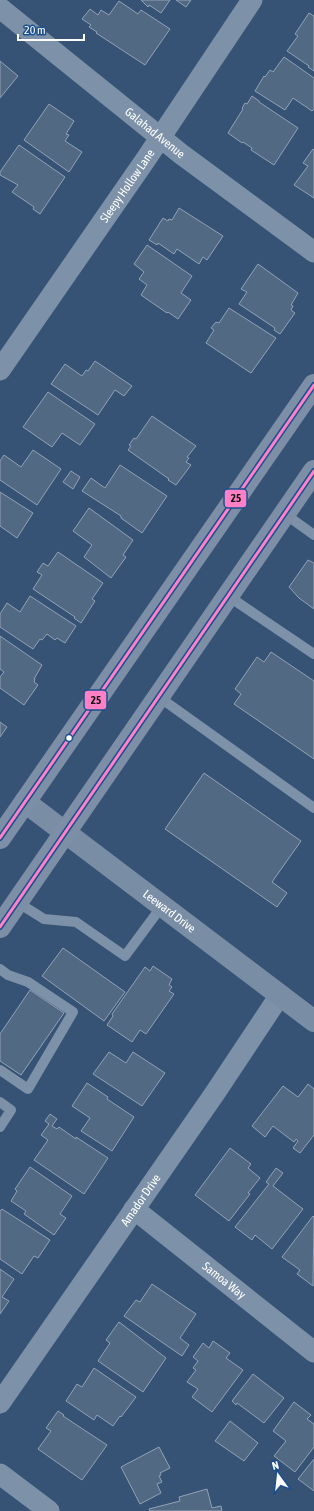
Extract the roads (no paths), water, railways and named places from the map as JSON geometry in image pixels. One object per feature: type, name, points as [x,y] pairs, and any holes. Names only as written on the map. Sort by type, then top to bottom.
[{"type":"main road","points":[[0,838],[314,384]]},
{"type":"main road","points":[[0,927],[314,472]]},
{"type":"street","name":"Sleepy Hollow Lane","points":[[0,370],[252,0]]},
{"type":"street","name":"Galahad Avenue","points":[[0,8],[160,137],[314,252]]},
{"type":"street","name":"Leeward Drive","points":[[25,802],[314,1021]]},
{"type":"street","name":"Amador Drive","points":[[0,1403],[215,1092],[280,995]]},
{"type":"street","name":"Samoa Way","points":[[134,1209],[314,1352]]},
{"type":"street","points":[[0,1474],[49,1511]]},
{"type":"lane","points":[[285,514],[314,535]]},
{"type":"lane","points":[[228,596],[314,654]]},
{"type":"lane","points":[[159,696],[314,808]]},
{"type":"lane","points":[[17,902],[44,919],[76,922],[125,956],[162,906]]},
{"type":"lane","points":[[0,969],[8,975],[28,982],[73,1012],[28,1089],[0,1070]]},
{"type":"lane","points":[[0,1102],[11,1110],[0,1127]]}]
